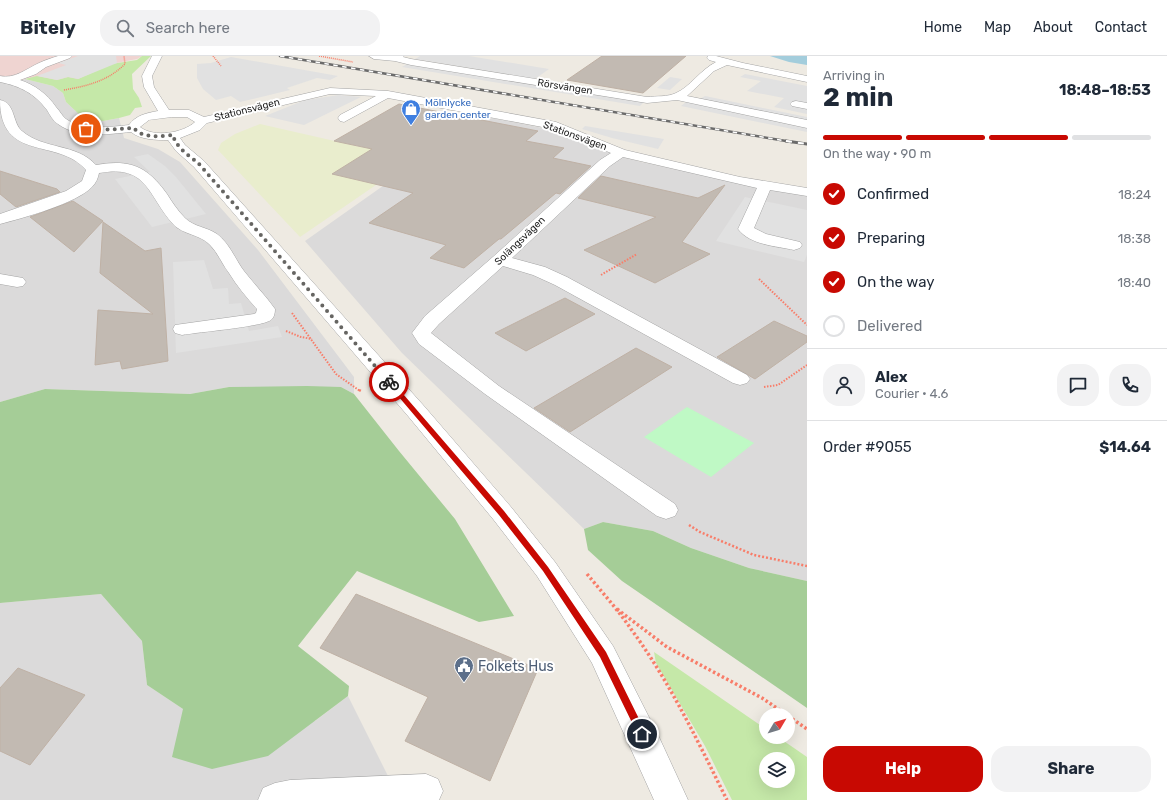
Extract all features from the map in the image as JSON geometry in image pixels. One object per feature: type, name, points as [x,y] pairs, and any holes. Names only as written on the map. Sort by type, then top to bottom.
[{"type":"street","points":[[4,80],[32,72],[42,65],[67,56]]},
{"type":"street","points":[[157,56],[146,76],[149,87],[165,114]]},
{"type":"street","name":"Rörsvängen","points":[[374,56],[398,57],[411,62],[635,98],[659,100],[677,97],[684,93],[706,72],[725,62]]},
{"type":"street","points":[[438,56],[541,74],[540,80],[536,82]]},
{"type":"street","points":[[705,56],[725,62],[807,79]]},
{"type":"street","points":[[706,72],[724,76]]},
{"type":"street","points":[[4,80],[29,86],[35,89],[45,100],[58,119],[66,125],[101,130],[134,128],[138,132],[147,135],[173,135],[194,129],[200,125],[201,121],[197,117],[189,114],[165,114],[142,119],[136,123],[134,128]]},
{"type":"street","name":"Stationsvägen","points":[[201,121],[227,116],[321,92],[362,92],[388,94],[556,126],[621,153],[697,172],[807,192]]},
{"type":"street","points":[[344,118],[388,94]]},
{"type":"street","points":[[677,97],[807,124]]},
{"type":"street","points":[[0,103],[7,112],[15,132],[36,144],[69,152],[84,160],[93,170]]},
{"type":"street","points":[[173,135],[174,139],[184,151],[199,164],[416,411],[502,513],[546,569],[603,655],[648,748],[671,800]]},
{"type":"street","name":"Solängsvägen","points":[[621,153],[605,163],[547,215],[500,260],[438,315],[421,333],[426,340],[492,390],[666,510]]},
{"type":"street","points":[[93,170],[124,167],[139,172],[147,179],[180,222],[188,228],[202,232],[212,238],[266,309],[265,316],[258,319],[182,329]]},
{"type":"street","points":[[2,217],[73,193],[86,185],[91,178],[93,170]]},
{"type":"street","points":[[765,185],[746,229],[748,232],[758,237],[794,245]]},
{"type":"street","points":[[500,260],[539,271],[576,289],[740,379]]},
{"type":"street","points":[[275,800],[290,797],[426,791]]},
{"type":"path","points":[[45,100],[60,98],[54,92],[88,85],[111,76],[125,64],[124,56]]},
{"type":"path","points":[[213,56],[221,66]]},
{"type":"path","points":[[576,289],[637,254]]},
{"type":"path","points":[[760,279],[807,325]]},
{"type":"path","points":[[290,310],[336,374],[363,391]]},
{"type":"path","points":[[740,379],[760,388],[778,385],[807,364]]},
{"type":"path","points":[[666,510],[700,532],[754,555],[807,566]]},
{"type":"path","points":[[615,607],[667,647],[762,698],[777,708]]},
{"type":"path","points":[[795,721],[807,729]]},
{"type":"shaded area","points":[[0,56],[142,56],[137,59],[111,64],[78,79],[57,80],[28,78],[19,81],[0,77]]},
{"type":"shaded area","points":[[78,56],[116,56],[117,63],[78,79],[68,77],[57,80],[37,76],[66,65],[58,63]]},
{"type":"shaded area","points":[[420,56],[469,56],[549,69],[535,79],[415,59]]},
{"type":"shaded area","points":[[231,57],[338,76],[330,80],[317,78],[287,88],[290,90],[240,102],[231,96],[216,100],[203,89],[197,78],[197,64],[211,63]]},
{"type":"shaded area","points":[[407,64],[644,102],[640,106],[402,67]]},
{"type":"shaded area","points":[[745,74],[807,86],[807,114],[774,107],[784,98],[747,91],[761,81],[740,77]]},
{"type":"shaded area","points":[[0,77],[19,81],[25,79],[53,86],[63,93],[66,102],[82,117],[103,121],[119,118],[124,138],[158,149],[180,162],[258,250],[354,377],[354,394],[341,387],[229,387],[190,394],[45,389],[0,402]]},
{"type":"shaded area","points":[[670,77],[682,79],[670,90],[657,88]]},
{"type":"shaded area","points":[[339,95],[361,97],[304,125],[265,116],[305,100]]},
{"type":"shaded area","points":[[705,96],[807,117],[807,121],[700,99]]},
{"type":"shaded area","points":[[686,102],[807,128],[807,132],[681,106]]},
{"type":"shaded area","points":[[482,116],[543,128],[605,151],[641,162],[807,196],[807,581],[749,568],[691,548],[653,531],[603,522],[584,529],[402,353],[305,241]]},
{"type":"shaded area","points":[[585,126],[664,139],[658,149],[582,129]]},
{"type":"shaded area","points":[[148,154],[165,166],[176,177],[206,214],[152,227],[115,179],[150,172],[134,157]]},
{"type":"shaded area","points":[[745,197],[807,210],[807,255],[804,262],[716,241]]},
{"type":"shaded area","points":[[204,260],[213,289],[228,288],[229,304],[241,303],[249,331],[278,326],[282,337],[176,353],[173,262]]},
{"type":"shaded area","points":[[101,594],[142,641],[147,685],[183,709],[315,721],[348,696],[400,800],[0,800],[0,603]]},
{"type":"green space","points":[[142,56],[151,56],[132,74],[133,89],[139,98],[142,107],[135,108],[130,115],[119,118],[103,121],[82,117],[66,102],[63,93],[53,86],[25,79],[37,76],[57,80],[68,77],[78,79],[111,64],[137,60]]},
{"type":"green space","points":[[260,124],[361,147],[378,137],[430,148],[300,237],[218,150],[221,143],[235,134]]},
{"type":"green space","points":[[229,387],[341,387],[354,394],[455,519],[514,616],[479,622],[357,571],[298,646],[349,686],[348,696],[268,756],[212,769],[172,757],[183,709],[147,685],[142,641],[101,594],[0,603],[0,402],[45,389],[190,394]]},
{"type":"green space","points":[[687,407],[754,443],[711,477],[644,437]]},
{"type":"green space","points":[[603,522],[653,531],[691,548],[749,568],[807,581],[807,708],[622,581],[588,550],[584,529]]},
{"type":"green space","points":[[654,652],[759,724],[759,744],[788,744],[807,757],[807,800],[732,800],[705,746],[656,663]]},
{"type":"water","points":[[770,56],[807,56],[807,65],[789,62]]},
{"type":"building","points":[[602,56],[686,56],[643,93],[567,80]]},
{"type":"building","points":[[399,104],[538,131],[526,141],[564,148],[553,158],[591,166],[560,194],[556,193],[464,268],[430,258],[446,245],[369,223],[413,193],[332,174],[372,149],[334,141]]},
{"type":"building","points":[[0,171],[57,189],[60,192],[16,207],[0,194]]},
{"type":"building","points":[[601,176],[698,198],[725,185],[682,242],[710,254],[655,283],[584,250],[656,217],[578,198]]},
{"type":"building","points":[[73,201],[103,221],[74,252],[30,217]]},
{"type":"building","points":[[103,222],[145,251],[161,248],[168,361],[122,369],[120,361],[95,365],[98,310],[153,314],[100,273]]},
{"type":"building","points":[[565,298],[595,314],[526,351],[495,333]]},
{"type":"building","points":[[774,321],[807,336],[807,342],[755,379],[717,357]]},
{"type":"building","points":[[636,348],[672,367],[570,432],[534,408]]},
{"type":"building","name":"Folkets Hus","points":[[356,594],[538,669],[490,781],[405,741],[428,697],[320,648]]},
{"type":"building","points":[[18,668],[85,695],[30,765],[0,751],[0,688]]},
{"type":"railway","points":[[280,56],[786,141]]},
{"type":"railway","points":[[786,141],[807,144]]},
{"type":"railway","points":[[786,141],[792,142]]},
{"type":"way so far","points":[[86,129],[118,130],[134,128],[138,132],[147,135],[173,135],[174,139],[184,151],[199,164],[223,190],[389,382]]},
{"type":"place","name":"Mölnlycke garden center","points":[[411,126]]},
{"type":"place","name":"Folkets Hus","points":[[464,683]]},
{"type":"route","points":[[389,382],[416,411],[502,513],[546,569],[603,655],[642,734]]}]
